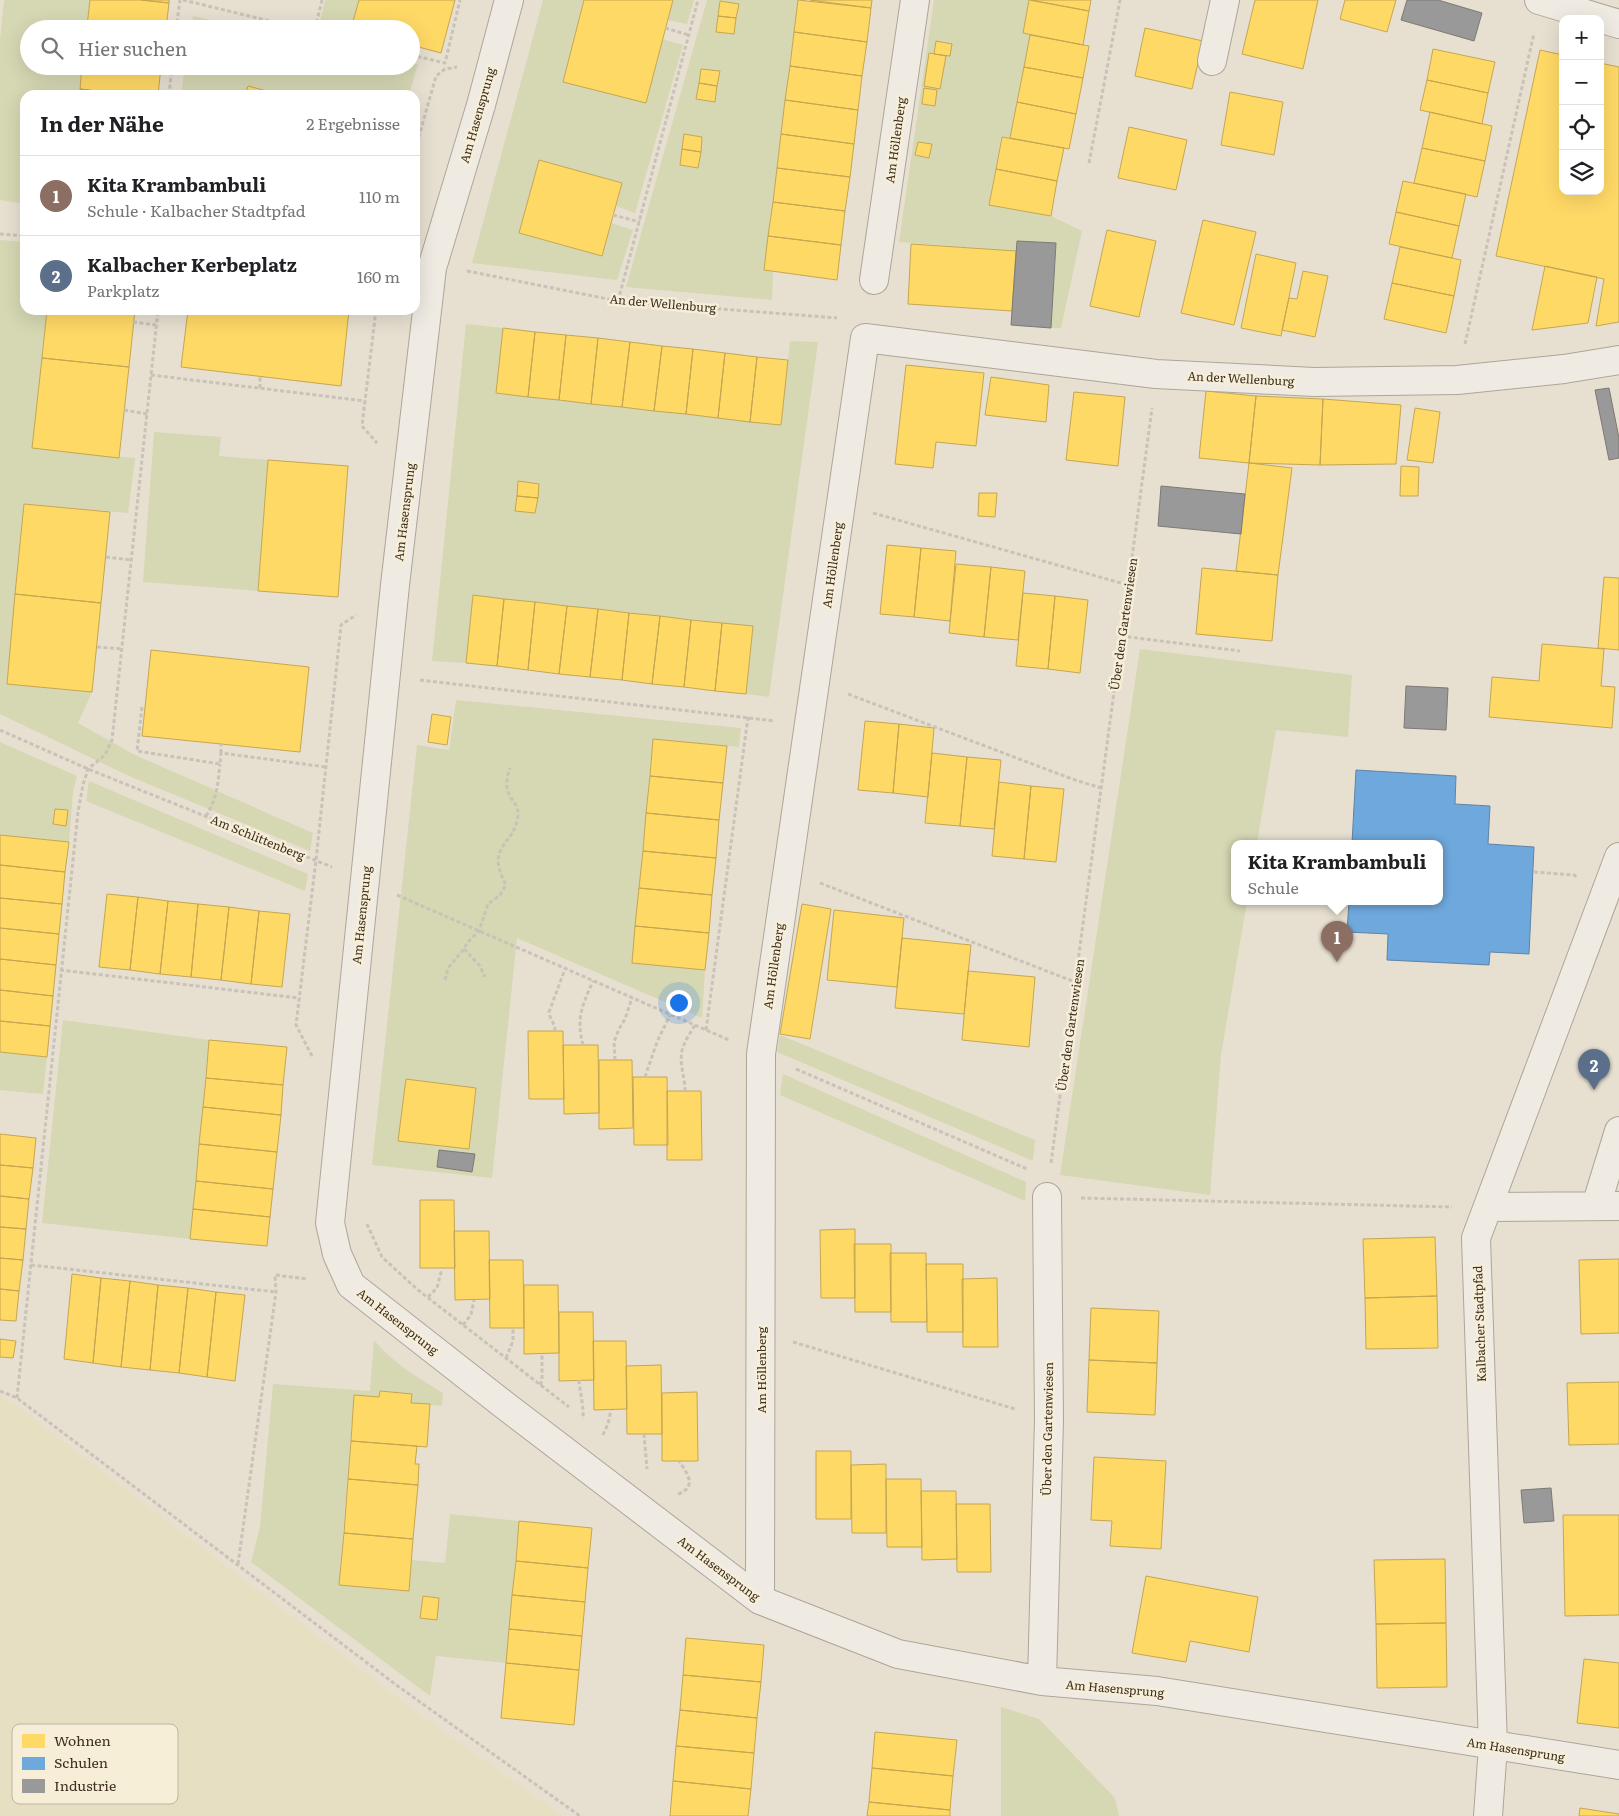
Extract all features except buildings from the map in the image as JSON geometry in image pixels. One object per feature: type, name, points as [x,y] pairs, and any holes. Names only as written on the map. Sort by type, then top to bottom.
[{"type":"street","name":"Am Hasensprung","points":[[509,0],[481,105],[432,268],[395,585],[330,1224],[336,1254],[352,1285],[503,1404],[760,1600],[898,1654],[1042,1681],[1157,1691],[1619,1765]]},
{"type":"street","name":"Am Höllenberg","points":[[874,280],[915,0]]},
{"type":"street","points":[[1212,62],[1225,0]]},
{"type":"street","points":[[1540,0],[1619,24]]},
{"type":"street","name":"Am Höllenberg","points":[[760,1600],[760,1054],[865,338]]},
{"type":"street","name":"An der Wellenburg","points":[[865,338],[1156,374],[1314,382],[1457,380],[1564,369],[1619,360]]},
{"type":"street","name":"Kalbacher Stadtpfad","points":[[1488,1816],[1493,1746],[1476,1238],[1619,857]]},
{"type":"street","points":[[1488,1207],[1607,1206],[1619,1131]]},
{"type":"street","name":"Über den Gartenwiesen","points":[[1042,1681],[1049,1420],[1047,1197]]},
{"type":"path","points":[[178,20],[181,0],[265,20]]},
{"type":"path","points":[[317,20],[322,0]]},
{"type":"path","points":[[420,56],[446,63],[460,0]]},
{"type":"path","points":[[618,301],[698,0]]},
{"type":"path","points":[[1089,163],[1120,0]]},
{"type":"path","points":[[1457,380],[1540,0]]},
{"type":"path","points":[[665,28],[689,35]]},
{"type":"path","points":[[420,132],[436,76],[445,69],[459,66]]},
{"type":"path","points":[[170,90],[171,75]]},
{"type":"path","points":[[613,215],[640,222]]},
{"type":"path","points":[[0,234],[20,236]]},
{"type":"path","name":"An der Wellenburg","points":[[462,270],[618,301],[837,318]]},
{"type":"path","points":[[17,1398],[60,970],[78,812],[88,768],[105,755],[112,740],[157,315]]},
{"type":"path","points":[[133,322],[156,325]]},
{"type":"path","name":"Über den Gartenwiesen","points":[[1047,1197],[1156,374]]},
{"type":"path","points":[[151,375],[365,401]]},
{"type":"path","points":[[260,377],[260,388]]},
{"type":"path","points":[[124,410],[147,414]]},
{"type":"path","points":[[841,504],[1128,585]]},
{"type":"path","points":[[106,557],[132,560]]},
{"type":"path","points":[[1121,636],[1240,651]]},
{"type":"path","points":[[97,647],[123,649]]},
{"type":"path","points":[[420,690],[422,670]]},
{"type":"path","points":[[420,680],[748,717],[808,726]]},
{"type":"path","points":[[815,681],[1072,779],[1101,788]]},
{"type":"path","points":[[142,707],[137,751],[220,764]]},
{"type":"path","points":[[706,1030],[748,717]]},
{"type":"path","name":"Am Schlittenberg","points":[[0,730],[88,768],[365,879],[515,947]]},
{"type":"path","points":[[206,816],[213,805],[217,789],[222,744]]},
{"type":"path","points":[[221,753],[326,767]]},
{"type":"path","points":[[445,980],[448,968],[479,931],[488,904],[500,895],[506,885],[499,872],[498,857],[502,846],[513,832],[518,814],[516,804],[508,793],[506,776],[510,768]]},
{"type":"path","points":[[787,870],[1076,982]]},
{"type":"path","points":[[1534,872],[1574,875],[1606,892]]},
{"type":"path","points":[[400,887],[400,896]]},
{"type":"path","points":[[464,949],[480,966],[485,976]]},
{"type":"path","points":[[555,1031],[555,1025],[550,1019],[549,1012],[565,969]]},
{"type":"path","points":[[60,970],[299,998]]},
{"type":"path","points":[[583,1045],[579,1031],[579,1019],[581,1007],[593,981]]},
{"type":"path","points":[[615,1060],[614,1042],[632,998]]},
{"type":"path","points":[[645,1077],[657,1042],[670,1014]]},
{"type":"path","points":[[685,1091],[682,1048],[695,1025]]},
{"type":"path","points":[[1047,1197],[1488,1207]]},
{"type":"path","points":[[365,1218],[382,1257],[418,1290],[590,1424]]},
{"type":"path","points":[[31,1265],[276,1292]]},
{"type":"path","points":[[428,1297],[437,1288],[442,1268]]},
{"type":"path","points":[[238,1565],[276,1292],[275,1275],[307,1279]]},
{"type":"path","points":[[463,1325],[471,1315],[474,1300]]},
{"type":"path","points":[[506,1358],[513,1341],[513,1328]]},
{"type":"path","points":[[761,1332],[1049,1420]]},
{"type":"path","points":[[540,1385],[542,1381],[542,1354]]},
{"type":"path","points":[[579,1380],[584,1408],[583,1419]]},
{"type":"path","points":[[0,1391],[17,1398],[399,1687],[580,1816]]},
{"type":"path","points":[[603,1435],[611,1410]]},
{"type":"path","points":[[596,1430],[610,1440]]},
{"type":"path","points":[[644,1434],[647,1469]]},
{"type":"path","points":[[679,1461],[690,1478],[689,1487],[684,1492],[678,1494],[686,1500]]},
{"type":"path","points":[[639,1463],[654,1475]]},
{"type":"shaded area","points":[[0,1396],[12,1402],[415,1711],[563,1816],[0,1816]]},
{"type":"green space","points":[[4,0],[90,0],[88,20],[20,20],[20,75],[81,75],[80,90],[20,90],[20,203],[0,200],[0,40]]},
{"type":"green space","points":[[325,0],[359,0],[353,20],[320,20]]},
{"type":"green space","points":[[543,0],[584,0],[662,39],[683,45],[635,213],[616,206],[622,183],[539,161],[519,233],[602,256],[611,223],[633,230],[617,280],[472,263]]},
{"type":"green space","points":[[673,0],[694,0],[687,24],[668,20]]},
{"type":"green space","points":[[707,0],[798,0],[764,270],[773,271],[772,300],[626,287]]},
{"type":"green space","points":[[934,0],[1029,0],[1023,33],[1030,35],[1010,138],[1001,137],[989,204],[1051,216],[1082,231],[1061,328],[1051,328],[1056,243],[1017,241],[1016,251],[899,242]]},
{"type":"green space","points":[[193,16],[211,20],[192,20]]},
{"type":"green space","points":[[184,75],[415,75],[410,90],[262,90],[248,86],[247,90],[182,90]]},
{"type":"green space","points":[[0,240],[20,242],[20,315],[46,315],[32,448],[135,458],[128,513],[24,504],[7,684],[92,692],[78,723],[135,755],[313,833],[310,851],[129,776],[0,714]]},
{"type":"green space","points":[[466,324],[503,328],[496,393],[781,425],[790,341],[818,342],[769,697],[746,694],[753,626],[504,599],[473,596],[466,663],[432,661]]},
{"type":"green space","points":[[154,432],[221,437],[219,456],[268,460],[258,591],[143,582]]},
{"type":"green space","points":[[1140,649],[1352,675],[1348,737],[1276,730],[1258,840],[1231,840],[1231,905],[1246,905],[1221,1055],[1210,1195],[1060,1175]]},
{"type":"green space","points":[[456,700],[741,728],[739,747],[653,739],[632,963],[705,970],[702,1018],[517,938],[492,1178],[372,1165],[417,745],[449,750]]},
{"type":"green space","points":[[0,742],[77,776],[73,792],[69,842],[0,835]]},
{"type":"green space","points":[[89,781],[308,874],[305,891],[86,801]]},
{"type":"green space","points":[[63,1020],[209,1040],[190,1239],[42,1223]]},
{"type":"green space","points":[[780,1035],[1035,1140],[1033,1161],[777,1052]]},
{"type":"green space","points":[[0,1052],[47,1057],[43,1094],[0,1090]]},
{"type":"green space","points":[[783,1074],[1026,1182],[1025,1201],[780,1095]]},
{"type":"green space","points":[[374,1340],[397,1363],[443,1393],[442,1406],[411,1403],[380,1391],[379,1397],[354,1395],[339,1585],[409,1591],[412,1560],[445,1563],[450,1514],[519,1521],[506,1663],[436,1656],[430,1696],[251,1562],[260,1527],[273,1384],[370,1391]]},
{"type":"green space","points":[[1001,1707],[1039,1719],[1115,1798],[1119,1816],[1001,1816]]},
{"type":"place","name":"Kita Krambambuli","points":[[1337,962]]},
{"type":"place","name":"Kalbacher Kerbeplatz","points":[[1594,1090]]}]
